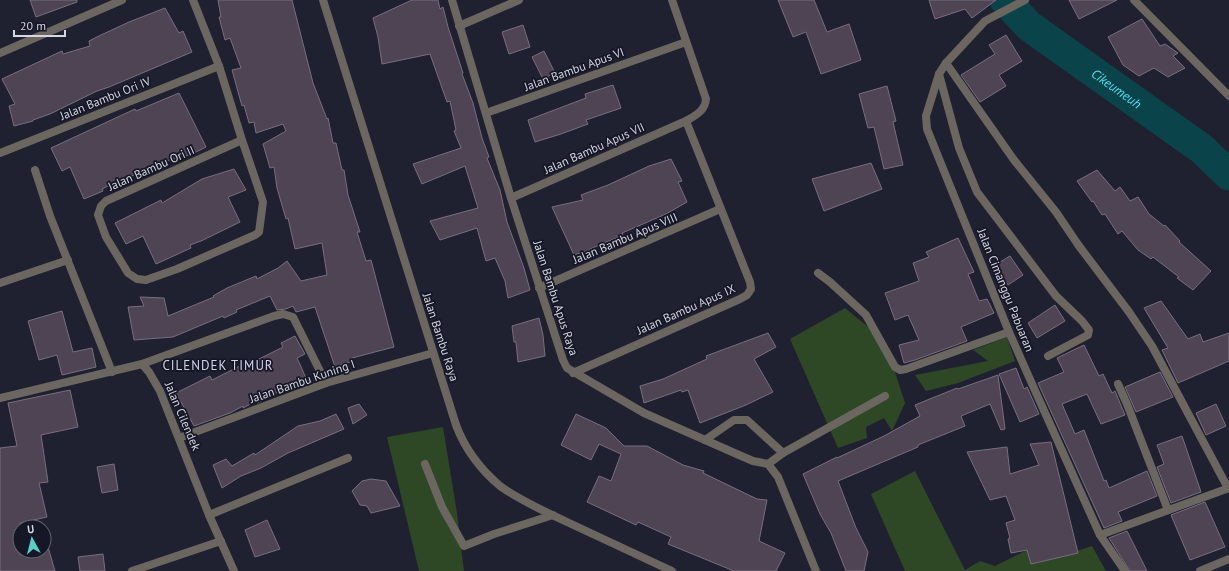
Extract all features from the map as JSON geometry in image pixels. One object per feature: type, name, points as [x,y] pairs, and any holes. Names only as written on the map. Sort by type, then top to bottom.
[{"type":"street","points":[[0,53],[122,0]]},
{"type":"street","points":[[193,0],[218,66],[242,140]]},
{"type":"street","name":"Jalan Bambu Raya","points":[[323,0],[462,441],[473,458],[486,473],[501,486],[517,496],[553,515],[672,571]]},
{"type":"street","name":"Jalan Bambu Apus Raya","points":[[452,0],[539,288],[563,360],[568,368],[644,413],[739,455],[768,464]]},
{"type":"street","points":[[459,26],[518,0]]},
{"type":"street","name":"Jalan Bambu Apus VII","points":[[511,198],[686,121],[701,112],[705,105],[706,99],[672,0]]},
{"type":"street","name":"Jalan Cimanggu Pabuaran","points":[[1025,0],[985,21],[946,63],[939,74],[926,116],[927,129],[1009,332],[1100,535],[1125,571]]},
{"type":"street","points":[[1134,0],[1229,96]]},
{"type":"street","name":"Jalan Bambu Apus VI","points":[[486,113],[686,42]]},
{"type":"street","points":[[946,63],[1014,160],[1056,212],[1145,335],[1228,488],[1100,535]]},
{"type":"street","name":"Jalan Bambu Ori IV","points":[[0,153],[218,66]]},
{"type":"street","points":[[939,74],[959,148],[976,192],[1056,296],[1089,330],[1088,335],[1048,356]]},
{"type":"street","name":"Jalan Bambu Apus IX","points":[[573,372],[747,295],[751,289],[750,282],[686,121]]},
{"type":"street","name":"Jalan Bambu Ori II","points":[[242,140],[263,202],[259,232],[177,269],[146,280],[137,279],[128,273],[103,230],[98,215],[101,206],[106,201],[242,140]]},
{"type":"street","points":[[35,170],[50,216],[112,372]]},
{"type":"street","name":"Jalan Bambu Apus VIII","points":[[539,288],[720,209]]},
{"type":"street","points":[[0,283],[68,260]]},
{"type":"street","points":[[818,273],[866,315],[895,367],[900,370],[906,370],[1009,332]]},
{"type":"street","points":[[0,398],[142,364],[283,314],[292,317],[326,383]]},
{"type":"street","name":"Jalan Bambu Kuning I","points":[[179,438],[326,383],[433,352]]},
{"type":"street","name":"Jalan Cilendek","points":[[142,364],[149,372],[160,390],[209,515],[234,571]]},
{"type":"street","points":[[1118,384],[1168,510]]},
{"type":"street","points":[[816,571],[778,477],[768,464],[885,396]]},
{"type":"street","points":[[706,440],[734,420],[747,420],[784,454]]},
{"type":"street","points":[[209,515],[348,458]]},
{"type":"street","points":[[425,464],[442,507],[464,546],[494,534],[553,515]]},
{"type":"street","points":[[132,571],[221,541]]},
{"type":"street","points":[[1200,571],[1229,559]]},
{"type":"green space","points":[[845,308],[885,341],[905,403],[892,431],[884,418],[866,427],[867,438],[838,448],[790,339]]},
{"type":"green space","points":[[1007,337],[1015,361],[958,383],[926,391],[915,375],[988,361],[973,350]]},
{"type":"green space","points":[[443,427],[457,513],[464,571],[419,571],[387,437]]},
{"type":"green space","points":[[915,471],[965,570],[980,561],[995,566],[1027,550],[1031,564],[1092,546],[1106,571],[905,571],[871,494]]},
{"type":"building","points":[[30,0],[77,0],[77,2],[36,17]]},
{"type":"building","points":[[218,0],[292,0],[313,83],[327,119],[328,118],[333,143],[336,143],[342,170],[344,170],[348,195],[360,232],[357,232],[366,261],[371,260],[394,347],[352,358],[353,361],[335,367],[315,307],[296,312],[293,306],[286,309],[277,310],[270,296],[236,310],[237,312],[224,318],[223,316],[173,337],[134,340],[128,307],[144,306],[140,297],[164,298],[168,316],[214,297],[213,296],[227,288],[256,276],[257,279],[278,268],[287,261],[301,281],[327,275],[322,243],[295,249],[288,218],[286,219],[277,188],[274,167],[270,168],[263,144],[286,131],[283,124],[256,133],[254,122],[249,123],[244,105],[242,106],[232,70],[241,68],[230,38],[225,40],[219,17],[221,17]]},
{"type":"building","points":[[412,0],[438,0],[440,9],[443,7],[463,73],[462,74],[473,103],[482,138],[489,157],[487,158],[500,190],[507,222],[524,268],[530,290],[508,298],[505,281],[495,258],[486,261],[477,228],[440,240],[430,221],[478,208],[465,166],[422,184],[413,164],[461,148],[454,131],[456,130],[450,101],[447,102],[430,54],[382,64],[378,37],[373,18]]},
{"type":"building","points":[[778,0],[814,0],[827,32],[849,24],[861,60],[821,74],[806,32],[793,37]]},
{"type":"building","points":[[929,0],[996,0],[972,18],[965,9],[935,19]]},
{"type":"building","points":[[1069,0],[1117,0],[1079,19]]},
{"type":"building","points":[[165,8],[179,33],[183,31],[192,52],[97,91],[50,114],[33,121],[14,126],[9,106],[15,104],[2,79],[62,51],[63,54],[90,46],[89,41],[129,22]]},
{"type":"building","points":[[1142,19],[1160,46],[1165,44],[1178,53],[1173,56],[1185,68],[1168,77],[1154,68],[1139,76],[1123,65],[1108,37]]},
{"type":"building","points":[[523,25],[530,47],[509,54],[502,32]]},
{"type":"building","points":[[1006,35],[1022,61],[999,75],[1006,86],[980,102],[961,75],[995,54],[989,45]]},
{"type":"building","points":[[544,51],[555,73],[543,79],[532,57]]},
{"type":"building","points":[[613,85],[621,108],[586,120],[588,124],[535,142],[528,120],[586,98],[585,94]]},
{"type":"building","points":[[887,86],[896,121],[893,122],[903,165],[884,169],[874,127],[868,128],[859,94]]},
{"type":"building","points":[[179,93],[206,147],[192,154],[174,160],[174,158],[142,172],[126,177],[102,189],[103,191],[84,199],[70,167],[62,171],[51,148],[135,109],[136,111]]},
{"type":"building","points":[[671,159],[682,181],[678,182],[687,202],[666,214],[622,233],[623,235],[590,250],[574,255],[552,207],[583,200],[581,195],[608,185],[649,166]]},
{"type":"building","points":[[871,163],[882,189],[824,211],[812,179]]},
{"type":"building","points":[[234,169],[246,190],[228,197],[240,222],[190,245],[191,248],[156,264],[143,236],[126,244],[115,223],[161,200],[162,203],[202,179]]},
{"type":"building","points":[[1097,170],[1115,191],[1120,187],[1130,201],[1138,197],[1149,214],[1164,226],[1165,225],[1180,241],[1179,242],[1211,271],[1193,290],[1153,257],[1151,259],[1138,250],[1122,231],[1118,234],[1105,214],[1102,215],[1077,181]]},
{"type":"building","points":[[958,238],[974,272],[968,274],[979,301],[987,299],[994,313],[961,327],[967,341],[904,363],[899,345],[919,340],[908,315],[895,320],[885,293],[919,281],[913,263],[929,257],[926,252]]},
{"type":"building","points":[[1010,256],[1023,275],[1008,285],[995,265]]},
{"type":"building","points":[[1161,301],[1188,339],[1200,334],[1203,342],[1229,333],[1229,361],[1178,383],[1162,350],[1168,348],[1144,308]]},
{"type":"building","points":[[1055,305],[1065,321],[1037,338],[1028,323]]},
{"type":"building","points":[[62,311],[73,352],[92,348],[96,367],[62,375],[57,355],[39,360],[28,321]]},
{"type":"building","points":[[539,318],[543,335],[545,356],[518,362],[516,342],[514,342],[512,326]]},
{"type":"building","points":[[768,333],[776,347],[754,359],[773,392],[746,405],[700,423],[688,390],[682,392],[681,390],[644,403],[640,386],[663,379],[707,359],[706,356]]},
{"type":"building","points":[[295,336],[305,354],[297,358],[306,378],[257,403],[256,401],[243,408],[243,406],[230,413],[194,426],[176,393],[210,376],[212,380],[252,360],[253,362],[283,347],[281,343]]},
{"type":"building","points":[[1084,345],[1099,376],[1103,374],[1112,393],[1115,391],[1125,415],[1101,424],[1087,394],[1062,404],[1075,434],[1084,430],[1104,481],[1106,480],[1109,488],[1147,471],[1157,496],[1118,512],[1122,521],[1104,528],[1038,383],[1064,372],[1057,358]]},
{"type":"building","points":[[1016,368],[1024,389],[1027,387],[1039,414],[1020,422],[999,374]]},
{"type":"building","points":[[1160,372],[1173,397],[1136,412],[1125,387]]},
{"type":"building","points":[[998,375],[1005,429],[1001,430],[990,404],[961,416],[965,426],[918,445],[918,447],[838,481],[856,528],[868,552],[864,571],[846,571],[831,533],[820,514],[803,474],[884,436],[920,416],[915,405],[957,388],[958,389]]},
{"type":"building","points":[[70,390],[78,427],[41,435],[48,482],[39,483],[47,517],[38,519],[12,519],[12,559],[52,559],[55,571],[0,571],[0,448],[17,446],[8,403]]},
{"type":"building","points":[[359,404],[367,415],[353,424],[348,408]]},
{"type":"building","points":[[1216,404],[1226,426],[1206,435],[1196,413]]},
{"type":"building","points":[[336,414],[344,429],[288,453],[261,468],[241,476],[222,488],[213,465],[226,459],[232,466],[254,453],[255,455],[298,426],[320,421]]},
{"type":"building","points":[[576,414],[606,428],[624,446],[647,446],[683,465],[704,471],[703,473],[757,499],[767,500],[759,541],[785,553],[776,571],[734,571],[668,544],[671,537],[638,522],[636,525],[587,502],[599,476],[611,481],[621,454],[599,444],[591,460],[561,445]]},
{"type":"building","points":[[1182,436],[1201,492],[1171,503],[1157,467],[1164,464],[1157,445]]},
{"type":"building","points":[[1051,442],[1078,553],[1031,564],[1027,550],[1011,553],[1008,539],[1010,538],[1006,523],[1015,520],[1006,496],[990,500],[967,452],[1007,447],[1010,474],[1039,465],[1030,444]]},
{"type":"building","points":[[114,464],[118,490],[102,493],[97,467]]},
{"type":"building","points":[[371,479],[386,481],[400,506],[371,513],[367,506],[360,505],[352,491],[362,481]]},
{"type":"building","points":[[1205,502],[1225,547],[1190,560],[1171,515]]},
{"type":"building","points":[[267,520],[280,549],[255,557],[245,530]]},
{"type":"building","points":[[1127,531],[1147,571],[1130,571],[1109,538]]},
{"type":"building","points":[[103,554],[105,571],[80,571],[78,557]]},
{"type":"waterway","name":"Cikeumeuh","points":[[1005,0],[1029,26],[1202,149],[1229,175]]},
{"type":"district","name":"CILENDEK TIMUR","points":[[218,365]]}]
